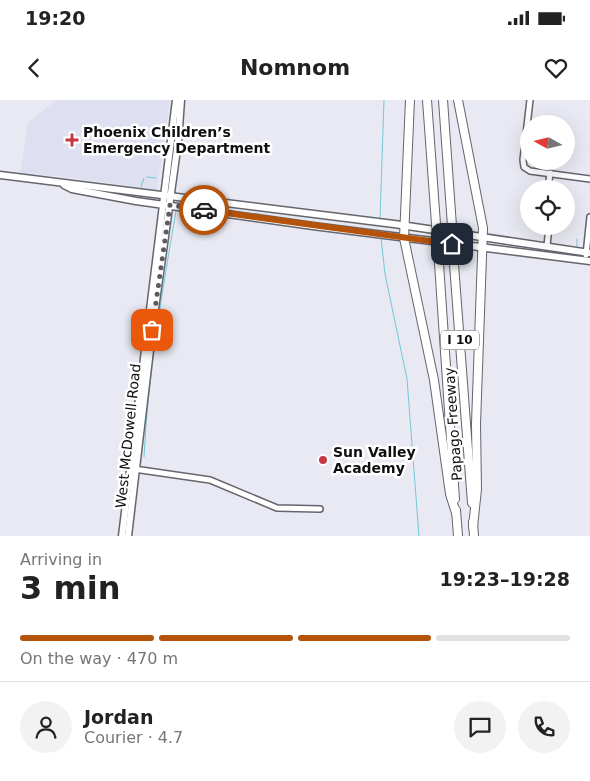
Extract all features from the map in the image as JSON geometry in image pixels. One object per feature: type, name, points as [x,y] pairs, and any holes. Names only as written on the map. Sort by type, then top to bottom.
[{"type":"highway","points":[[410,100],[404,238],[434,380],[450,494],[456,513]]},
{"type":"highway","name":"Papago Freeway","points":[[427,100],[458,536]]},
{"type":"highway","name":"Papago Freeway","points":[[443,100],[474,536]]},
{"type":"highway","points":[[458,100],[484,236],[476,489],[473,527]]},
{"type":"main road","name":"West McDowell Road","points":[[128,536],[162,204],[176,100]]},
{"type":"main road","name":"West McDowell Road","points":[[122,536],[134,470],[170,205],[181,100]]},
{"type":"main road","points":[[0,175],[404,225],[588,252]]},
{"type":"main road","points":[[64,184],[72,189],[162,204],[404,238],[588,260]]},
{"type":"main road","points":[[270,219],[272,210]]},
{"type":"street","points":[[530,100],[523,160],[524,167],[530,171],[590,179]]},
{"type":"street","points":[[549,180],[550,173]]},
{"type":"street","points":[[588,260],[590,217]]},
{"type":"street","points":[[547,246],[548,235]]},
{"type":"street","points":[[134,470],[210,480],[277,508],[290,510],[320,509]]},
{"type":"shaded area","points":[[56,100],[170,100],[157,189],[149,191],[138,187],[57,176],[20,174],[28,123]]},
{"type":"waterway","points":[[380,219],[384,100]]},
{"type":"waterway","points":[[147,177],[156,178]]},
{"type":"waterway","points":[[141,187],[144,178]]},
{"type":"waterway","points":[[144,457],[152,364],[176,211]]},
{"type":"waterway","points":[[381,238],[385,274],[407,379],[419,536]]},
{"type":"waterway","points":[[577,239],[577,246]]},
{"type":"way so far","points":[[152,330],[170,205],[204,210]]},
{"type":"place","name":"Phoenix Children’s Emergency Department","points":[[72,140]]},
{"type":"place","name":"Sun Valley Academy","points":[[323,460]]},
{"type":"route","points":[[204,210],[452,244]]}]
